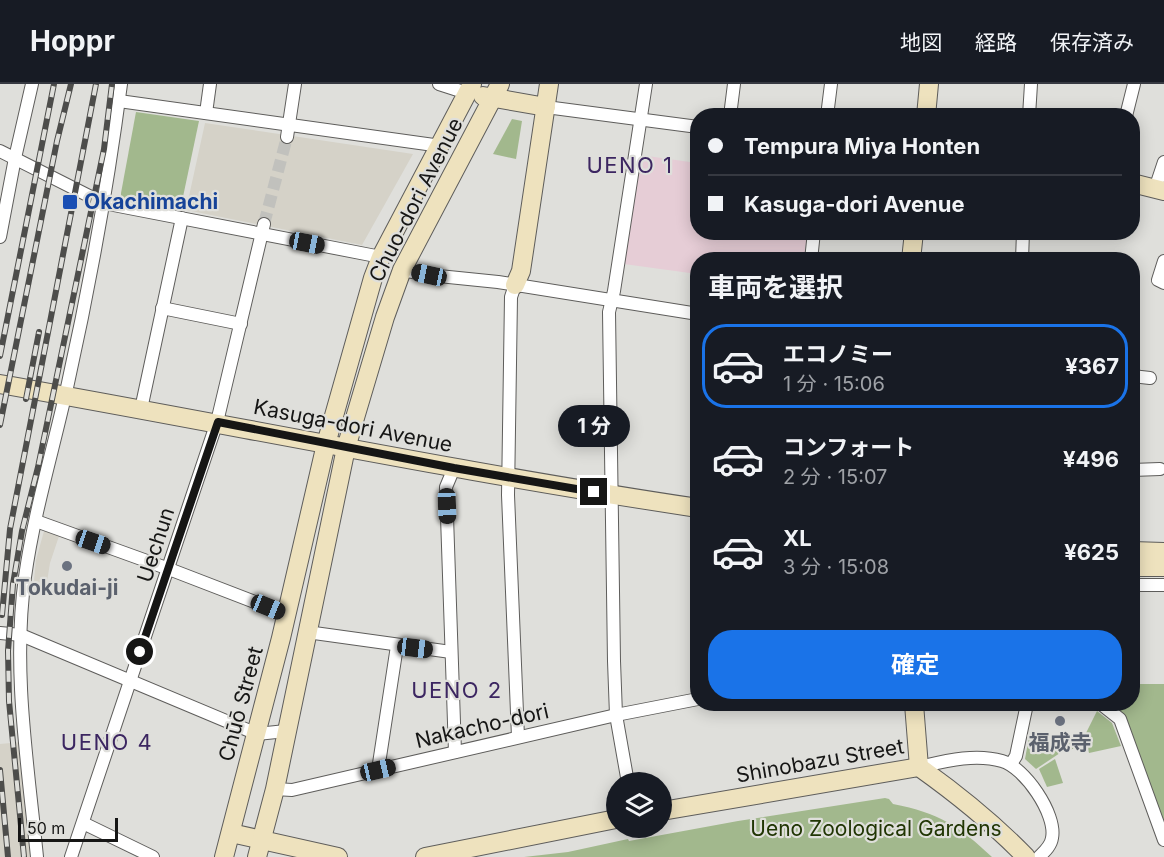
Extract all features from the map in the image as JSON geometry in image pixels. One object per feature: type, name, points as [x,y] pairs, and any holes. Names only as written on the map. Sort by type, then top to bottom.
[{"type":"main road","points":[[515,285],[521,271],[549,84]]},
{"type":"main road","points":[[927,108],[929,84]]},
{"type":"main road","points":[[470,88],[496,91],[546,107]]},
{"type":"main road","name":"Chuo-dori Avenue","points":[[286,614],[326,444],[372,278],[470,88]]},
{"type":"main road","name":"Chuo-dori Avenue","points":[[346,448],[385,317],[402,270],[496,91]]},
{"type":"main road","points":[[1140,185],[1160,190]]},
{"type":"main road","name":"Kasuga-dori Avenue","points":[[0,384],[218,422],[454,468],[690,507]]},
{"type":"main road","points":[[259,849],[275,789],[346,448]]},
{"type":"main road","points":[[1140,560],[1164,552]]},
{"type":"main road","points":[[1140,563],[1164,567]]},
{"type":"main road","name":"Chūō Street","points":[[224,857],[286,614]]},
{"type":"main road","points":[[915,711],[919,767]]},
{"type":"main road","name":"Shinobazu Street","points":[[672,809],[919,767],[967,802],[1026,857]]},
{"type":"main road","points":[[425,857],[606,821]]},
{"type":"main road","points":[[231,833],[259,849],[338,857]]},
{"type":"street","points":[[0,237],[32,84]]},
{"type":"street","points":[[37,857],[22,702],[21,635],[25,578],[65,396],[103,203],[121,84]]},
{"type":"street","points":[[206,113],[210,84]]},
{"type":"street","points":[[288,131],[295,84]]},
{"type":"street","points":[[439,84],[470,88]]},
{"type":"street","points":[[626,772],[616,715],[609,312],[646,84]]},
{"type":"street","points":[[731,108],[734,84]]},
{"type":"street","points":[[828,108],[831,84]]},
{"type":"street","points":[[1030,108],[1031,84]]},
{"type":"street","points":[[1128,108],[1134,84]]},
{"type":"street","points":[[118,101],[206,113],[288,131],[441,146]]},
{"type":"street","points":[[546,107],[690,126]]},
{"type":"street","points":[[0,151],[103,203],[182,218],[263,229],[381,257]]},
{"type":"street","points":[[1160,190],[1164,162]]},
{"type":"street","points":[[141,409],[182,218]]},
{"type":"street","name":"Uechun","points":[[71,857],[218,422],[263,229]]},
{"type":"street","points":[[1164,261],[1158,280],[1164,283]]},
{"type":"street","points":[[402,270],[690,313]]},
{"type":"street","points":[[515,285],[511,297],[508,477],[518,737]]},
{"type":"street","points":[[162,308],[241,324]]},
{"type":"street","points":[[1140,377],[1150,378]]},
{"type":"street","points":[[454,468],[446,487],[455,752]]},
{"type":"street","points":[[1140,470],[1160,469]]},
{"type":"street","points":[[36,521],[286,614]]},
{"type":"street","points":[[1140,566],[1164,585]]},
{"type":"street","points":[[1140,585],[1164,585]]},
{"type":"street","points":[[307,632],[451,652]]},
{"type":"street","points":[[0,633],[21,635],[257,734],[286,731]]},
{"type":"street","points":[[378,770],[397,646]]},
{"type":"street","name":"Nakacho-dori","points":[[275,789],[292,790],[518,737],[690,701]]},
{"type":"street","points":[[1011,764],[1017,756],[1026,711]]},
{"type":"street","points":[[1110,711],[1120,719],[1164,840]]},
{"type":"street","points":[[919,767],[959,759],[985,758],[1011,764],[1032,787],[1051,820],[1052,838],[1046,850],[1039,857]]},
{"type":"street","points":[[83,823],[153,857]]},
{"type":"shaded area","points":[[205,123],[413,154],[362,245],[186,210]]},
{"type":"shaded area","points":[[640,155],[690,162],[690,240],[806,240],[805,252],[690,252],[690,273],[624,264]]},
{"type":"shaded area","points":[[44,531],[59,536],[50,563],[45,594],[33,590],[36,560]]},
{"type":"shaded area","points":[[21,742],[31,857],[0,857],[0,744]]},
{"type":"green space","points":[[136,112],[199,121],[180,211],[121,199]]},
{"type":"green space","points":[[512,119],[522,121],[516,159],[493,154]]},
{"type":"green space","points":[[1140,684],[1164,684],[1164,823],[1125,715],[1120,711],[1140,711]]},
{"type":"green space","points":[[1097,711],[1112,723],[1121,746],[1089,753],[1087,745],[1065,751],[1070,741],[1084,737]]},
{"type":"green space","points":[[1029,737],[1060,753],[1036,769],[1025,759]]},
{"type":"green space","points":[[1055,759],[1063,783],[1047,787],[1039,769]]},
{"type":"green space","name":"Ueno Zoological Gardens","points":[[885,798],[893,804],[923,812],[947,822],[992,857],[524,857],[568,852],[628,839],[629,841],[645,838],[672,838],[672,833]]},
{"type":"tunnel","points":[[264,224],[287,137]]},
{"type":"railway","points":[[0,356],[54,84]]},
{"type":"railway","points":[[0,425],[57,141],[71,84]]},
{"type":"railway","points":[[2,615],[10,529],[96,84]]},
{"type":"railway","points":[[24,857],[9,701],[8,651],[13,584],[22,531],[38,467],[104,149],[112,84]]},
{"type":"railway","points":[[26,399],[39,332]]},
{"type":"railway","points":[[0,770],[8,857]]},
{"type":"place","name":"Okachimachi","points":[[70,202]]},
{"type":"place","name":"Tokudai-ji","points":[[67,566]]},
{"type":"place","name":"福成寺","points":[[1060,721]]},
{"type":"district","name":"UENO 1","points":[[630,165]]},
{"type":"district","name":"UENO 2","points":[[457,690]]},
{"type":"district","name":"UENO 4","points":[[107,742]]},
{"type":"route","points":[[140,652],[218,422],[454,468],[594,492]]}]
